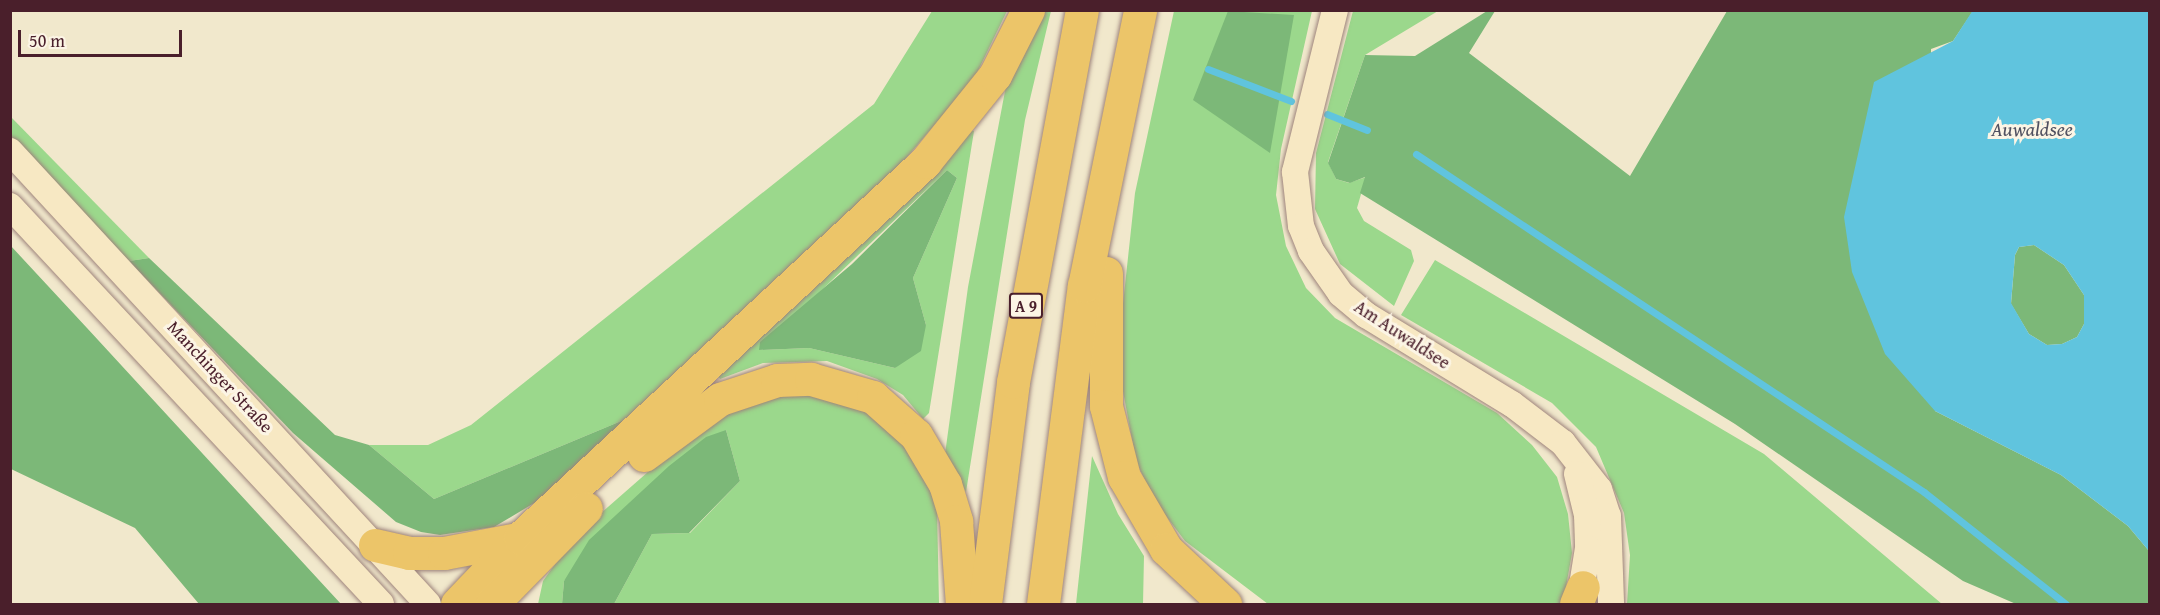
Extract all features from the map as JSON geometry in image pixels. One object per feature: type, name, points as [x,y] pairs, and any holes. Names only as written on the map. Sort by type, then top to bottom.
[{"type":"highway","points":[[457,604],[520,538],[925,162],[995,75],[1028,10]]},
{"type":"highway","name":"A 9","points":[[985,604],[1013,382],[1082,10]]},
{"type":"highway","points":[[1043,604],[1084,286],[1140,10]]},
{"type":"highway","points":[[1114,130],[1103,328],[1112,440],[1140,513],[1186,573],[1225,604]]},
{"type":"highway","points":[[492,604],[519,591],[563,528],[692,416],[749,388],[777,380],[811,379],[873,397],[916,435],[945,484],[956,521],[962,604]]},
{"type":"highway","points":[[375,544],[409,553],[444,554],[520,538]]},
{"type":"main road","name":"Am Auwaldsee","points":[[1335,10],[1295,172],[1301,226],[1311,252],[1341,294],[1366,315],[1512,404],[1563,443],[1599,489],[1608,516],[1611,604]]},
{"type":"main road","name":"Manchinger Straße","points":[[10,150],[428,604]]},
{"type":"main road","points":[[10,206],[381,604]]},
{"type":"main road","points":[[1563,443],[1587,515],[1579,599]]},
{"type":"green space","points":[[932,11],[1007,11],[974,79],[870,200],[638,414],[434,499],[369,445],[428,445],[471,425],[874,104]]},
{"type":"green space","points":[[1041,11],[1051,11],[1025,120],[966,492],[945,454],[968,287],[1009,70]]},
{"type":"green space","points":[[1174,11],[1312,11],[1281,149],[1276,195],[1286,246],[1306,288],[1335,318],[1497,413],[1532,445],[1557,477],[1568,514],[1572,553],[1563,604],[1268,604],[1185,541],[1154,500],[1136,461],[1117,359],[1135,193]]},
{"type":"green space","points":[[1228,11],[1294,15],[1270,153],[1193,100]]},
{"type":"green space","points":[[1353,11],[1438,11],[1365,55],[1328,162],[1336,179],[1349,183],[1366,177],[1357,208],[1364,221],[1411,250],[1414,261],[1394,306],[1340,264],[1315,209],[1316,153]]},
{"type":"green space","points":[[1487,11],[1495,11],[1469,53],[1630,176],[1727,11],[1973,11],[1953,41],[1931,49],[1935,411],[2061,475],[2128,526],[2149,551],[2149,604],[2016,604],[1963,581],[1735,424],[1360,193],[1365,177],[1350,183],[1336,179],[1328,163],[1365,55],[1415,56]]},
{"type":"green space","points":[[10,116],[149,258],[129,261],[11,136]]},
{"type":"green space","points":[[967,130],[974,131],[929,413],[923,419],[903,395],[877,379],[827,361],[763,363],[720,379],[716,373]],"holes":[[[947,170],[957,178],[913,278],[926,325],[895,368],[809,348],[759,350]]]},
{"type":"green space","points":[[947,170],[957,178],[913,278],[926,325],[921,351],[895,368],[809,348],[759,350],[760,342],[852,264]]},
{"type":"green space","points":[[10,245],[341,604],[199,604],[135,528],[11,469]]},
{"type":"green space","points":[[2034,245],[2064,265],[2084,295],[2084,324],[2077,337],[2062,344],[2047,345],[2029,334],[2011,304],[2015,255],[2019,247]]},
{"type":"green space","points":[[149,258],[335,435],[369,445],[434,499],[638,414],[536,502],[494,527],[440,535],[421,532],[396,522],[293,433],[129,261]]},
{"type":"green space","points":[[1435,260],[1764,454],[1942,604],[1627,604],[1630,555],[1624,513],[1596,447],[1552,403],[1401,315]]},
{"type":"green space","points":[[806,391],[847,400],[885,421],[916,458],[937,508],[939,604],[614,604],[652,534],[690,533],[740,481],[726,430],[564,581],[562,604],[538,604],[543,581],[576,535],[705,422],[752,399]]},
{"type":"green space","points":[[726,430],[740,481],[689,533],[652,534],[614,604],[562,604],[564,581],[589,540],[669,466],[706,437]]},
{"type":"green space","points":[[1092,456],[1118,514],[1144,556],[1143,604],[1076,604]]},
{"type":"water","name":"Auwaldsee","points":[[1973,10],[2149,11],[2149,551],[2128,526],[2061,475],[1935,411],[1885,354],[1852,272],[1844,217],[1874,82],[1953,41]],"holes":[[[2034,245],[2064,265],[2084,295],[2084,324],[2077,337],[2062,344],[2047,345],[2029,334],[2011,303],[2015,255],[2019,247]]]},
{"type":"waterway","points":[[1208,69],[1291,101]]},
{"type":"waterway","points":[[1327,114],[1367,130]]},
{"type":"waterway","points":[[1416,154],[1924,492],[2066,604]]}]
